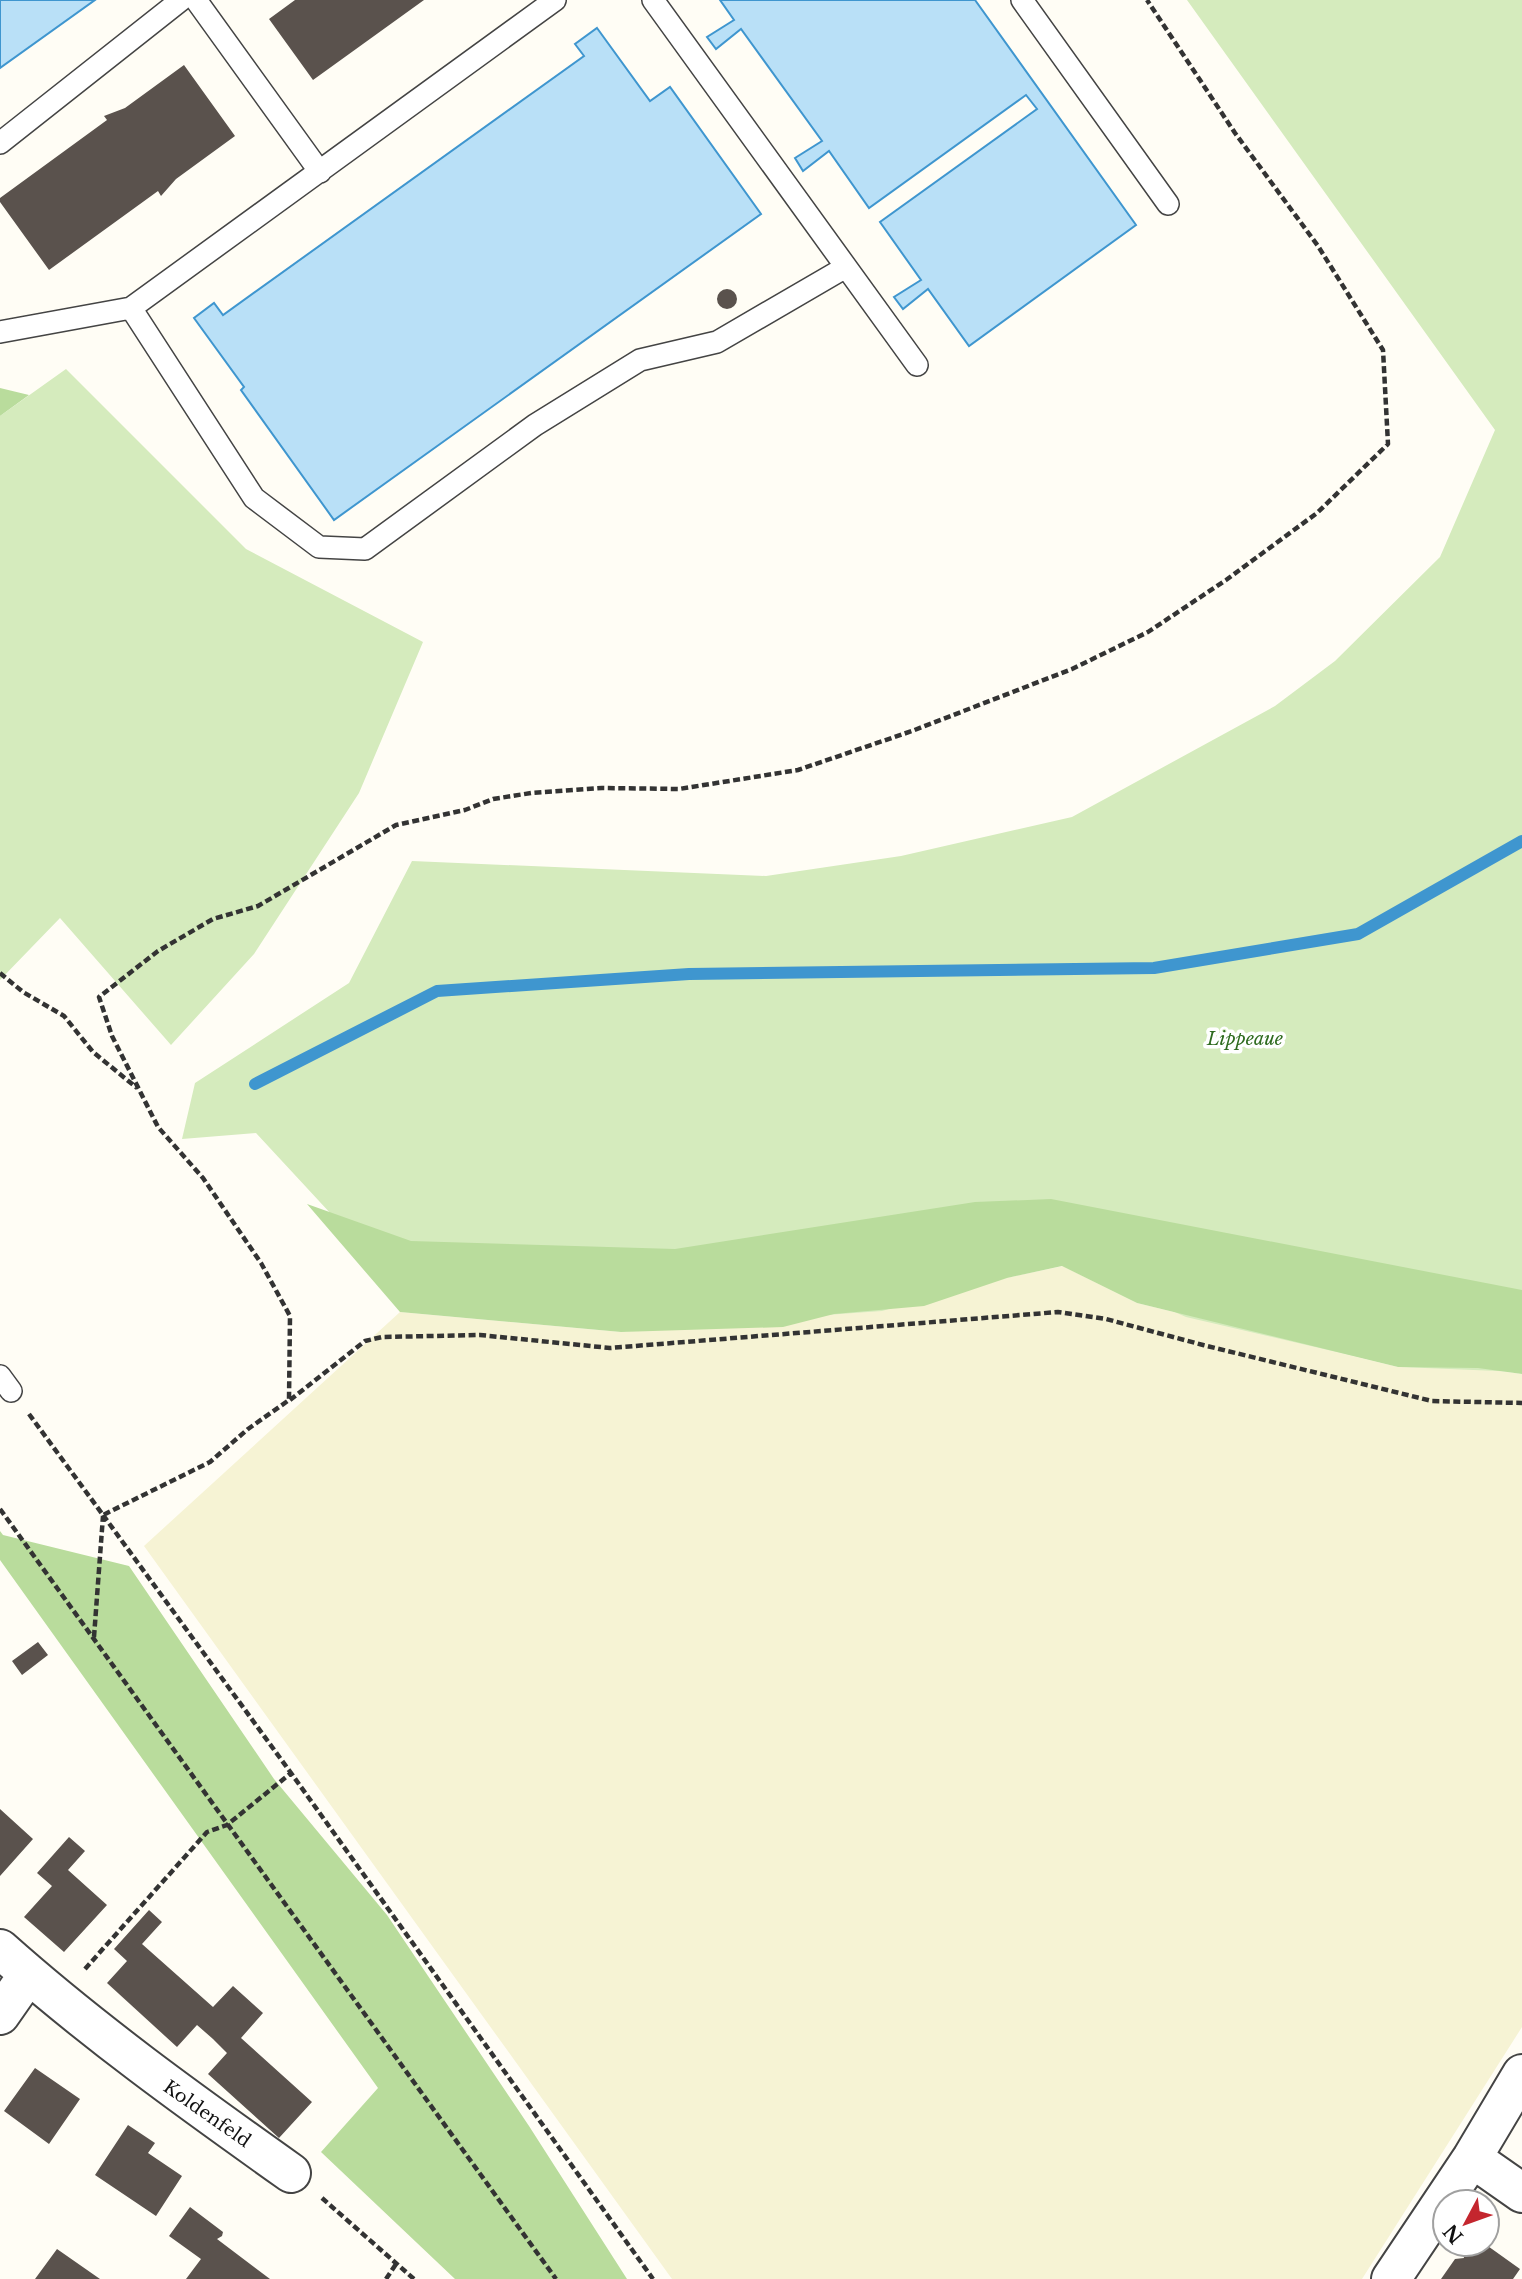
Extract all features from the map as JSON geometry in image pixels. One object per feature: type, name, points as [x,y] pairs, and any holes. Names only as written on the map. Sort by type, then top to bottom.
[{"type":"street","name":"Koldenfeld","points":[[0,1949],[57,2000],[162,2082],[291,2173]]},
{"type":"street","points":[[0,2015],[29,1975]]},
{"type":"street","points":[[1391,2279],[1472,2158],[1522,2074]]},
{"type":"street","points":[[1472,2158],[1522,2193]]},
{"type":"lane","points":[[0,143],[181,0]]},
{"type":"lane","points":[[196,0],[320,172]]},
{"type":"lane","points":[[0,332],[131,308],[555,0]]},
{"type":"lane","points":[[653,0],[917,365]]},
{"type":"lane","points":[[1022,0],[1168,204]]},
{"type":"lane","points":[[131,308],[254,498],[319,547],[365,549],[534,425],[640,360],[718,342],[846,267]]},
{"type":"path","points":[[289,1400],[290,1316],[261,1263],[203,1178],[158,1127],[112,1036],[99,997],[158,951],[213,919],[258,906],[396,825],[465,810],[493,799],[531,793],[602,788],[679,789],[798,770],[912,731],[1072,669],[1148,632],[1226,580],[1317,513],[1388,444],[1382,350],[1318,246],[1235,133],[1147,0]]},
{"type":"path","points":[[0,973],[23,992],[64,1016],[93,1052],[140,1091]]},
{"type":"path","points":[[103,1515],[210,1462],[248,1429],[365,1341],[382,1337],[480,1335],[610,1348],[1058,1312],[1107,1319],[1432,1401],[1522,1403]]},
{"type":"path","points":[[6,1383],[291,1773],[653,2279]]},
{"type":"path","points":[[0,1509],[556,2279]]},
{"type":"path","points":[[94,1638],[103,1515]]},
{"type":"path","points":[[57,2000],[207,1832],[227,1825],[291,1773]]},
{"type":"path","points":[[291,2173],[414,2279]]},
{"type":"path","points":[[386,2279],[397,2264]]},
{"type":"shaded area","points":[[1063,1266],[1137,1303],[1398,1367],[1478,1368],[1522,1374],[1522,2027],[1362,2279],[672,2279],[144,1546],[400,1312],[621,1332],[834,1314]]},
{"type":"green space","name":"Lippeaue","points":[[1187,0],[1522,0],[1522,1372],[1401,1367],[1186,1317],[1057,1260],[882,1311],[826,1315],[420,1310],[256,1133],[182,1139],[195,1083],[349,983],[412,861],[766,876],[901,856],[1072,817],[1275,706],[1335,661],[1440,557],[1495,430]]},
{"type":"green space","points":[[66,369],[246,549],[423,642],[359,793],[254,954],[171,1045],[60,918],[0,980],[0,416]]},
{"type":"green space","points":[[0,388],[29,395],[0,416]]},
{"type":"green space","points":[[1051,1199],[1522,1290],[1522,1374],[1478,1368],[1398,1367],[1137,1303],[1062,1266],[1007,1278],[924,1306],[834,1314],[783,1327],[621,1332],[400,1312],[307,1204],[411,1241],[675,1249],[975,1202]]},
{"type":"green space","points":[[0,1531],[3,1535],[129,1566],[274,1779],[387,1915],[529,2126],[627,2279],[455,2279],[321,2152],[378,2088],[0,1560]]},
{"type":"water","points":[[0,0],[95,0],[0,68]]},
{"type":"water","points":[[720,0],[975,0],[1136,225],[969,346],[928,289],[903,309],[894,297],[921,280],[880,222],[1037,109],[1026,95],[869,208],[829,151],[803,171],[795,158],[822,141],[741,29],[716,49],[707,37],[734,20]]},
{"type":"water","points":[[597,28],[650,101],[670,87],[761,214],[334,520],[241,390],[244,387],[194,318],[214,303],[223,315],[584,56],[575,44]]},
{"type":"building","points":[[295,0],[424,0],[313,80],[269,19]]},
{"type":"building","points":[[184,65],[235,136],[176,179],[161,196],[158,191],[49,270],[0,202],[0,198],[107,120],[104,116],[125,108]]},
{"type":"building","points":[[727,289],[734,292],[737,299],[734,306],[727,309],[720,306],[717,299],[720,292]]},
{"type":"building","points":[[38,1642],[48,1655],[22,1675],[12,1661]]},
{"type":"building","points":[[0,1809],[33,1839],[0,1876]]},
{"type":"building","points":[[69,1837],[85,1851],[68,1870],[107,1905],[64,1952],[24,1917],[52,1886],[37,1873]]},
{"type":"building","points":[[149,1910],[162,1922],[142,1944],[213,2007],[233,1986],[263,2013],[241,2038],[312,2102],[279,2138],[208,2074],[227,2053],[213,2039],[197,2025],[177,2047],[107,1983],[127,1961],[114,1949]]},
{"type":"building","points":[[35,2068],[80,2099],[49,2144],[4,2111]]},
{"type":"building","points":[[128,2125],[155,2143],[148,2153],[182,2176],[156,2216],[95,2175]]},
{"type":"building","points":[[190,2207],[223,2232],[217,2239],[270,2279],[186,2279],[201,2259],[169,2236]]},
{"type":"building","points":[[57,2249],[100,2279],[35,2279]]},
{"type":"building","points":[[1501,2255],[1520,2269],[1513,2279],[1441,2279],[1455,2259],[1501,2258]]},
{"type":"waterway","points":[[255,1084],[437,991],[689,974],[1154,968],[1358,934],[1522,841]]}]
